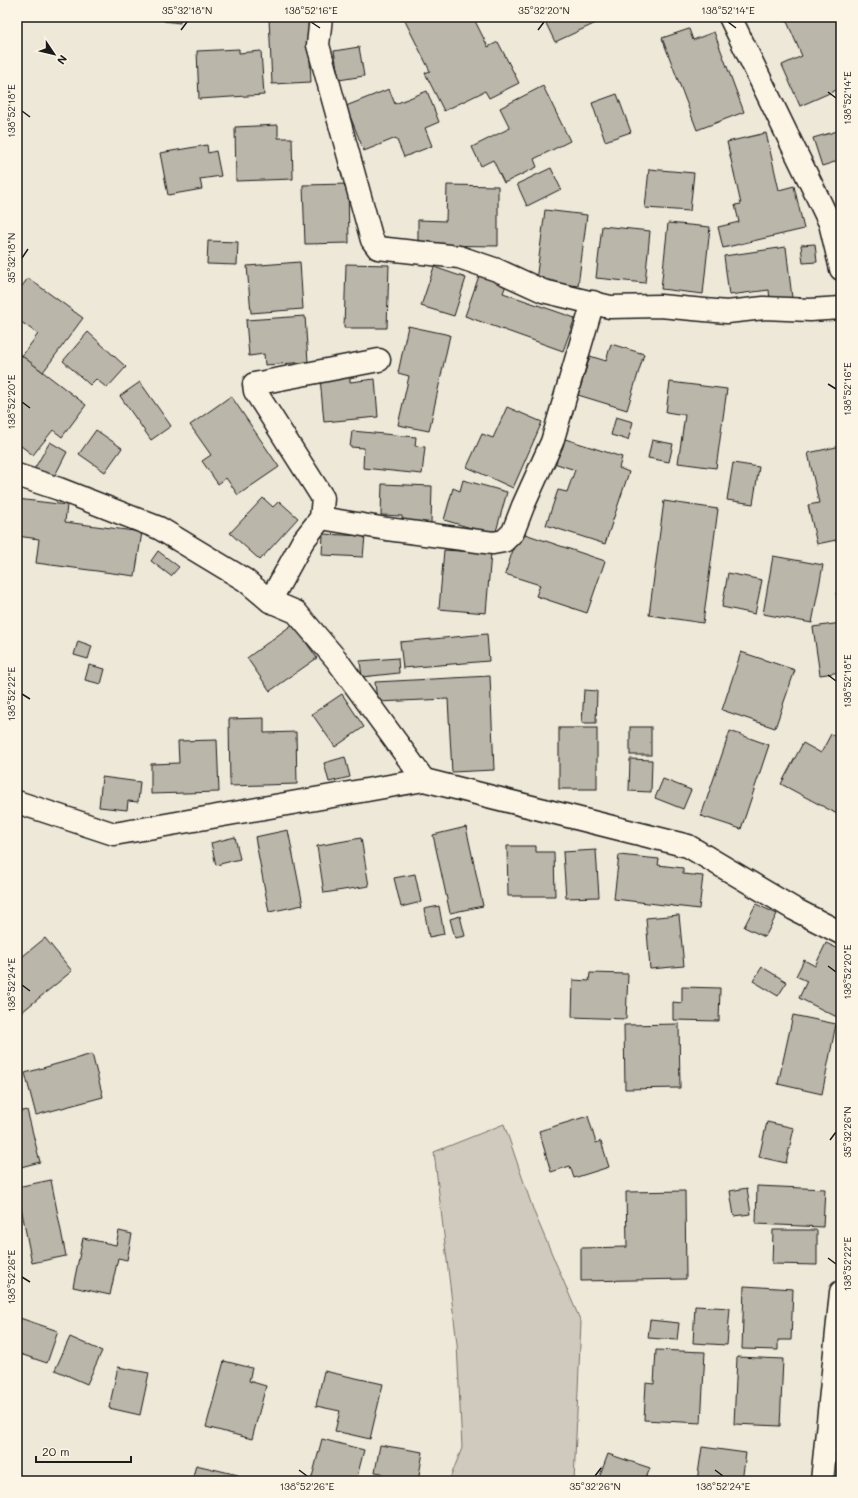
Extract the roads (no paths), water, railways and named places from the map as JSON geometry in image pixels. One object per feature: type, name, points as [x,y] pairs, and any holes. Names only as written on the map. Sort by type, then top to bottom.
[{"type":"street","points":[[321,17],[318,45],[372,240],[378,248],[459,257],[498,270],[543,291],[610,307],[653,306],[727,312],[764,308],[810,310],[841,308]]},
{"type":"street","points":[[730,17],[830,223],[841,269]]},
{"type":"street","points":[[321,518],[387,529],[493,543],[504,541],[513,532],[552,442],[593,302]]},
{"type":"street","points":[[270,602],[303,541],[321,518],[323,498],[255,391],[254,384],[379,360]]},
{"type":"street","points":[[17,475],[59,489],[159,528],[245,580],[270,602],[296,612],[336,659],[424,780]]},
{"type":"street","points":[[17,802],[114,834],[424,780],[688,846],[794,909],[841,933]]},
{"type":"street","points":[[822,1481],[841,1292]]}]
